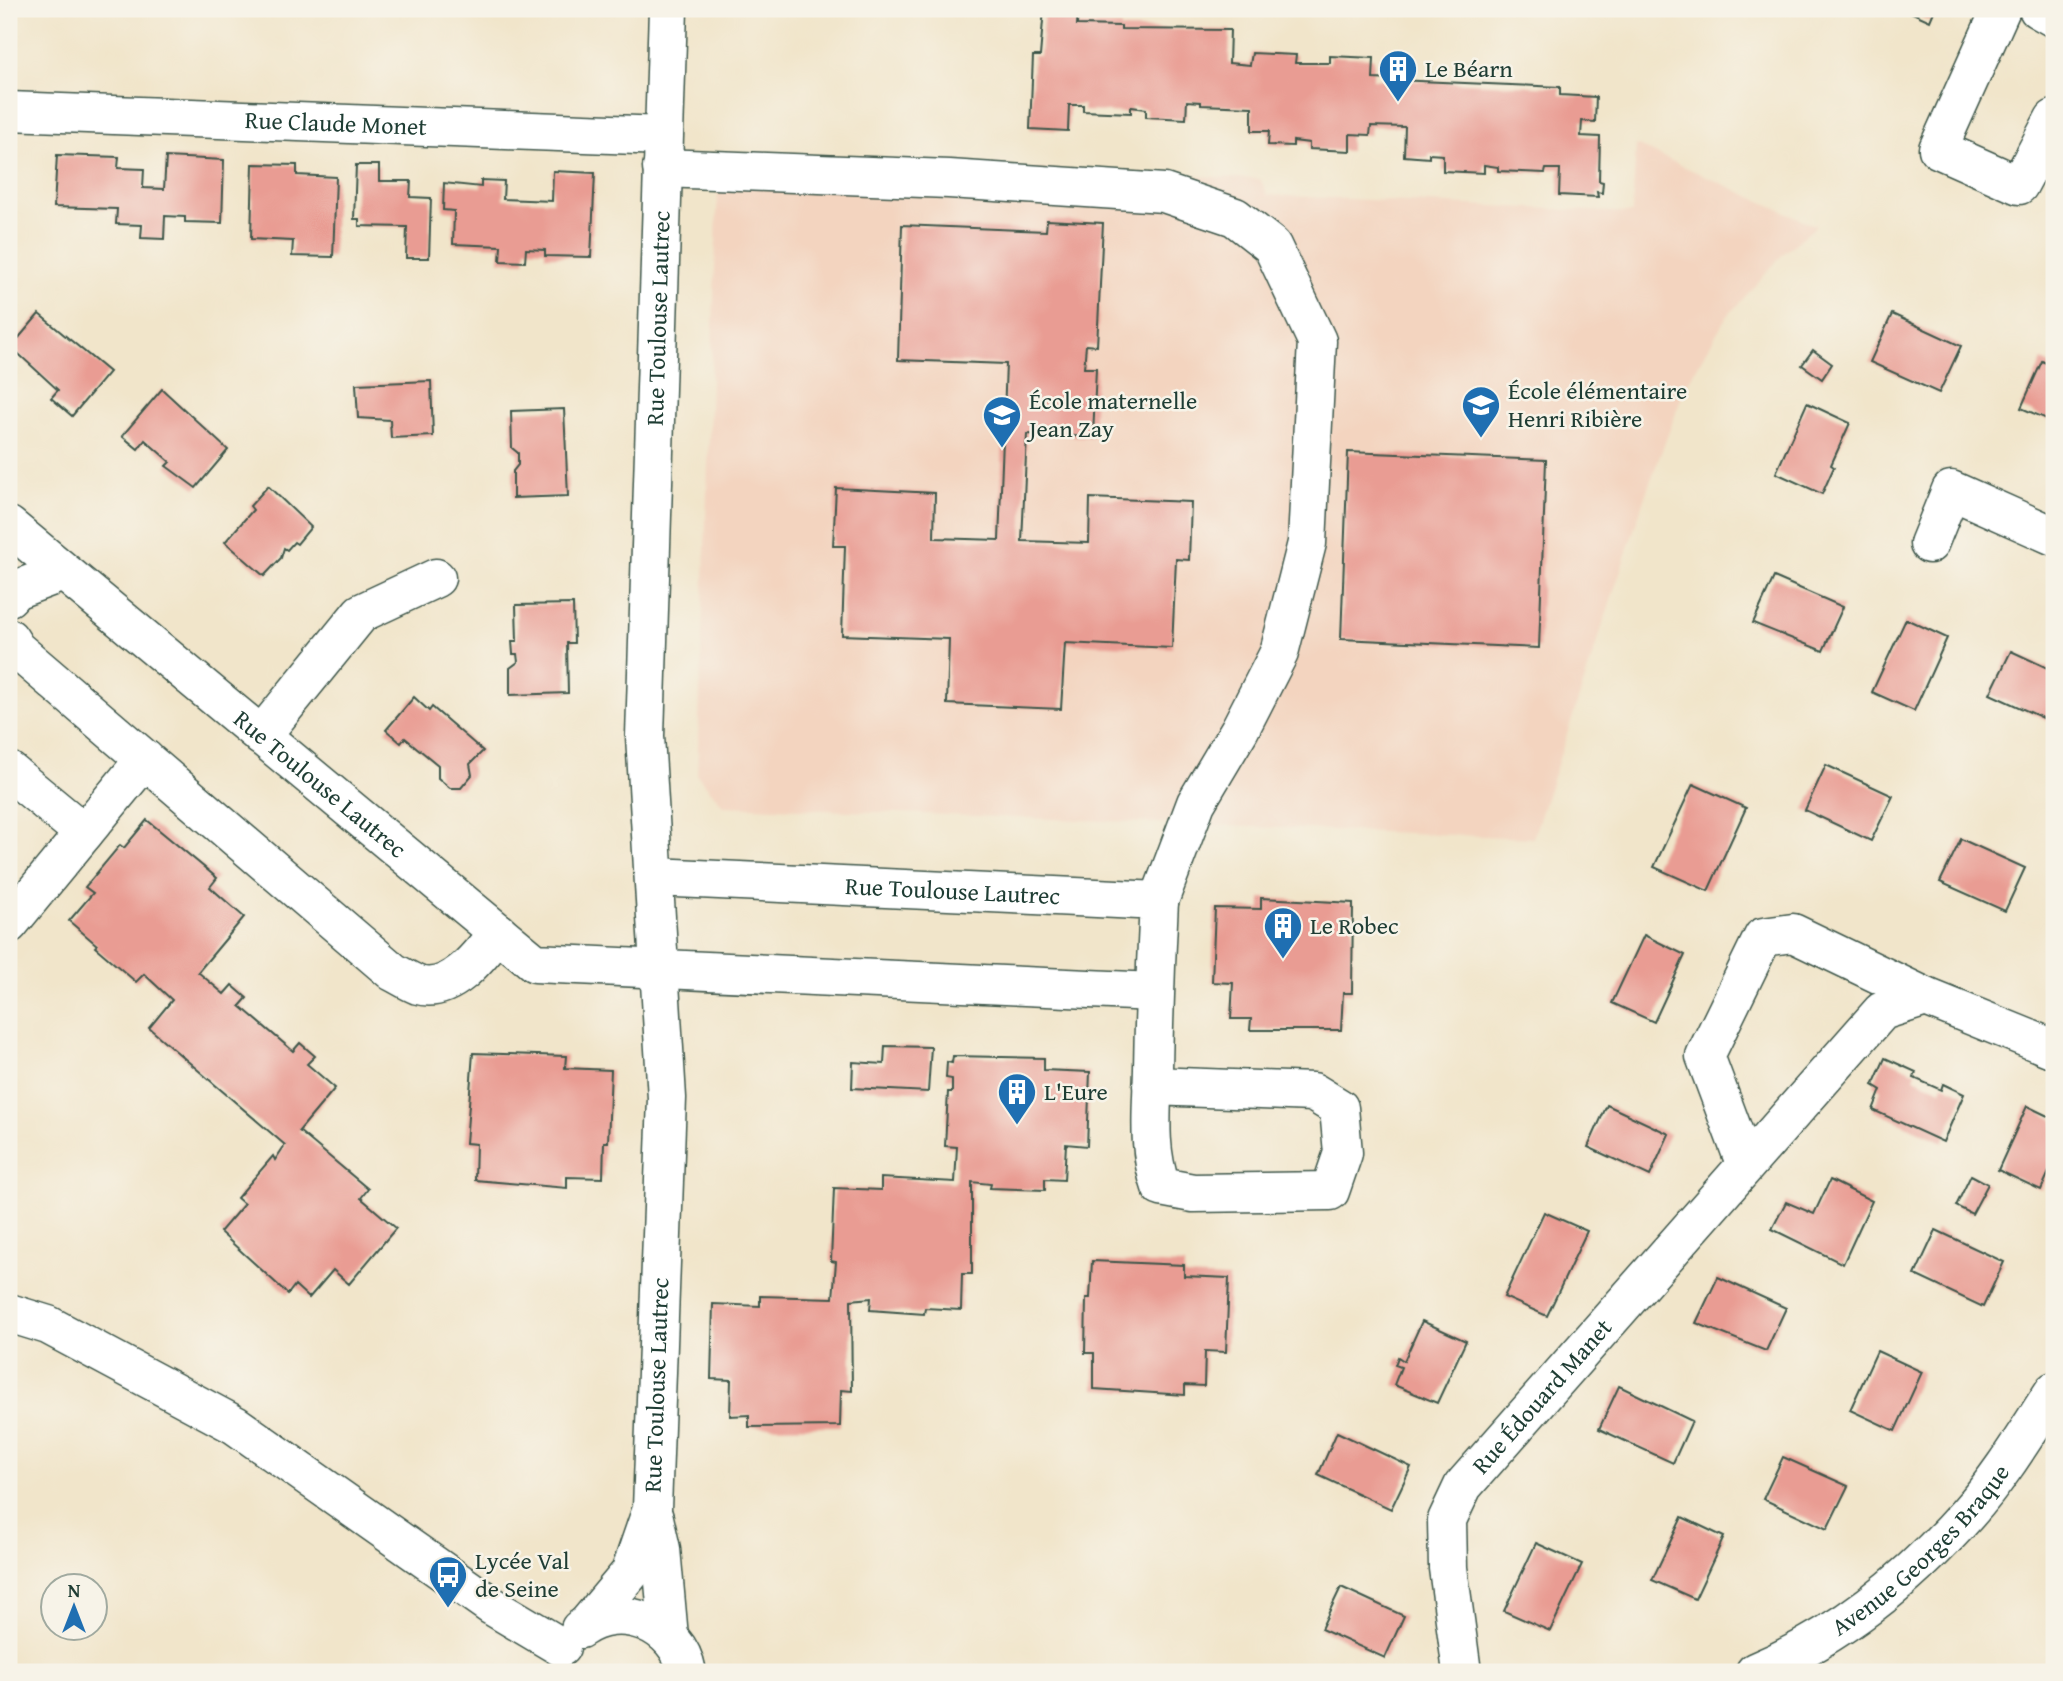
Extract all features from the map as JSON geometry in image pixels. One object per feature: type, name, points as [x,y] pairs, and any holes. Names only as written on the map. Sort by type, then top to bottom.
[{"type":"street","name":"Rue Toulouse Lautrec","points":[[668,9],[645,736],[667,1098],[652,1509],[661,1549],[669,1637]]},
{"type":"street","points":[[2001,9],[1938,149],[2019,186],[2054,119]]},
{"type":"street","points":[[2038,9],[2054,18]]},
{"type":"street","name":"Rue Claude Monet","points":[[9,111],[662,152],[949,179],[1164,193],[1235,218],[1272,246],[1317,341],[1307,543],[1279,653],[1240,729],[1196,803],[1159,901]]},
{"type":"street","points":[[1929,544],[1951,490],[2054,536]]},
{"type":"street","name":"Rue Toulouse Lautrec","points":[[9,526],[535,963],[1154,992]]},
{"type":"street","points":[[9,597],[15,590],[63,572]]},
{"type":"street","points":[[261,736],[362,612],[436,579]]},
{"type":"street","points":[[9,638],[16,649],[393,971],[420,986],[443,983],[472,964],[498,932]]},
{"type":"street","points":[[9,924],[145,759]]},
{"type":"street","points":[[9,771],[84,833]]},
{"type":"street","name":"Rue Toulouse Lautrec","points":[[654,877],[1159,901]]},
{"type":"street","points":[[1152,1086],[1314,1092],[1339,1108],[1343,1153],[1331,1191],[1193,1193],[1161,1187],[1151,1158],[1152,1086],[1154,992],[1159,901]]},
{"type":"street","points":[[1745,1163],[1705,1056],[1763,937],[1793,933],[1926,997],[2054,1049]]},
{"type":"street","name":"Rue Édouard Manet","points":[[1462,1672],[1448,1568],[1447,1520],[1463,1486],[1745,1163],[1882,1011],[1926,997]]},
{"type":"street","points":[[9,1312],[48,1325],[235,1425],[492,1606],[567,1648],[605,1618],[640,1619],[669,1637],[679,1650],[687,1672]]},
{"type":"street","name":"Avenue Georges Braque","points":[[1755,1672],[1850,1622],[1929,1554],[1969,1512],[2054,1391]]},
{"type":"street","name":"Rue Toulouse Lautrec","points":[[567,1648],[630,1573],[652,1509]]},
{"type":"shaded area","points":[[1636,145],[1816,226],[1784,253],[1725,319],[1686,386],[1646,493],[1533,838],[724,806],[697,775],[719,156],[1260,179],[1268,195],[1632,213]]},
{"type":"building","points":[[510,9],[537,9],[537,18],[510,17]]},
{"type":"building","name":"Le Béarn","points":[[1044,9],[1078,9],[1077,25],[1121,26],[1121,29],[1230,30],[1229,63],[1250,65],[1252,53],[1296,55],[1295,63],[1330,63],[1330,56],[1374,58],[1373,79],[1560,87],[1560,95],[1596,97],[1595,122],[1582,121],[1581,136],[1600,137],[1599,181],[1603,182],[1602,193],[1597,192],[1598,197],[1559,195],[1560,169],[1546,169],[1545,173],[1498,171],[1498,167],[1484,165],[1484,173],[1443,171],[1443,155],[1429,154],[1429,158],[1404,156],[1405,127],[1371,126],[1370,135],[1350,134],[1350,151],[1309,149],[1309,143],[1293,141],[1293,146],[1268,145],[1269,131],[1252,131],[1252,107],[1201,105],[1201,102],[1187,101],[1186,119],[1146,117],[1146,109],[1131,107],[1131,113],[1083,111],[1083,105],[1069,105],[1068,131],[1030,129],[1033,56],[1040,56]]},
{"type":"building","points":[[1904,9],[1935,9],[1930,21]]},
{"type":"building","points":[[57,155],[119,157],[118,168],[144,169],[143,188],[164,189],[166,157],[224,160],[222,223],[185,222],[185,217],[165,216],[164,239],[141,238],[142,225],[116,224],[117,209],[54,207]]},
{"type":"building","points":[[253,164],[297,165],[297,175],[336,177],[333,257],[292,256],[293,241],[251,239]]},
{"type":"building","points":[[356,165],[379,165],[379,181],[411,181],[410,197],[431,198],[429,258],[406,258],[407,227],[359,226],[359,219],[354,219]]},
{"type":"building","points":[[553,171],[595,173],[591,257],[545,256],[545,250],[526,249],[525,262],[500,261],[501,246],[453,244],[454,211],[443,210],[444,183],[481,187],[481,180],[504,181],[503,199],[552,201]]},
{"type":"building","points":[[1047,220],[1103,223],[1097,346],[1086,345],[1084,368],[1096,368],[1093,437],[1027,434],[1022,541],[1089,543],[1090,498],[1191,502],[1189,560],[1176,559],[1172,648],[1065,643],[1061,709],[947,704],[949,639],[842,635],[845,546],[833,546],[836,488],[935,493],[934,538],[999,540],[1006,364],[898,360],[902,225],[1046,231]]},
{"type":"building","points":[[39,314],[109,372],[72,416],[51,398],[58,390],[11,347]]},
{"type":"building","points":[[1892,314],[1961,346],[1939,393],[1870,362]]},
{"type":"building","points":[[1813,350],[1832,364],[1822,379],[1802,365]]},
{"type":"building","points":[[2042,361],[2054,367],[2054,422],[2021,408]]},
{"type":"building","points":[[431,381],[433,436],[391,438],[390,420],[358,418],[356,384]]},
{"type":"building","points":[[162,389],[228,450],[196,488],[166,466],[170,462],[145,440],[138,449],[122,436]]},
{"type":"building","points":[[1807,403],[1850,423],[1831,465],[1834,467],[1822,494],[1776,473]]},
{"type":"building","points":[[564,409],[568,496],[513,498],[513,471],[518,465],[518,453],[512,448],[511,411]]},
{"type":"building","points":[[1348,452],[1546,460],[1539,648],[1341,639]]},
{"type":"building","points":[[268,486],[311,527],[297,544],[294,542],[287,550],[284,548],[281,558],[264,576],[225,542],[253,510],[250,506]]},
{"type":"building","points":[[1774,577],[1843,607],[1823,651],[1753,623]]},
{"type":"building","points":[[573,604],[574,643],[567,643],[568,693],[510,695],[510,668],[518,662],[517,654],[513,654],[512,641],[517,641],[516,605]]},
{"type":"building","points":[[1906,619],[1947,638],[1914,711],[1872,692]]},
{"type":"building","points":[[2011,651],[2054,671],[2054,723],[1990,694]]},
{"type":"building","points":[[414,697],[429,711],[432,707],[483,751],[470,764],[472,775],[461,788],[450,788],[438,778],[438,765],[405,738],[401,743],[386,730]]},
{"type":"building","points":[[1826,765],[1893,796],[1871,841],[1805,810]]},
{"type":"building","points":[[1693,784],[1746,808],[1708,891],[1654,867]]},
{"type":"building","points":[[147,820],[217,878],[210,887],[244,917],[198,972],[224,994],[232,985],[247,998],[240,1006],[293,1051],[300,1043],[315,1056],[307,1064],[335,1088],[299,1131],[368,1189],[361,1198],[396,1228],[349,1284],[333,1270],[309,1298],[295,1285],[288,1294],[220,1232],[244,1204],[237,1198],[273,1156],[275,1160],[285,1145],[149,1028],[172,1000],[144,974],[136,982],[69,921],[93,893],[85,887],[120,845],[124,848]]},
{"type":"building","points":[[1961,839],[2025,868],[2005,911],[1940,882]]},
{"type":"building","name":"Le Robec","points":[[1261,898],[1353,903],[1352,993],[1343,993],[1341,1030],[1250,1030],[1251,1019],[1231,1019],[1233,983],[1212,982],[1215,908],[1261,909]]},
{"type":"building","points":[[1644,935],[1685,955],[1654,1022],[1612,1003]]},
{"type":"building","points":[[885,1046],[931,1047],[928,1092],[852,1088],[853,1062],[884,1064]]},
{"type":"building","points":[[473,1053],[566,1056],[565,1068],[611,1070],[608,1142],[604,1142],[603,1178],[567,1177],[567,1188],[475,1180],[476,1144],[466,1143]]},
{"type":"building","points":[[953,1056],[1044,1058],[1044,1070],[1090,1072],[1087,1146],[1066,1144],[1064,1180],[1045,1179],[1045,1190],[990,1188],[991,1184],[972,1182],[972,1274],[962,1274],[961,1310],[925,1308],[924,1314],[870,1310],[871,1298],[851,1300],[852,1391],[841,1390],[840,1426],[749,1427],[749,1415],[730,1416],[731,1380],[711,1379],[713,1304],[760,1306],[760,1296],[833,1298],[836,1262],[831,1261],[834,1188],[881,1190],[881,1178],[955,1182],[957,1147],[945,1146],[948,1092],[952,1092],[952,1079],[946,1078],[947,1062],[952,1063]]},
{"type":"building","points":[[1885,1058],[1916,1072],[1914,1078],[1941,1090],[1943,1084],[1964,1094],[1943,1142],[1873,1110],[1881,1090],[1873,1085]]},
{"type":"building","points":[[1607,1105],[1669,1134],[1650,1176],[1588,1147]]},
{"type":"building","points":[[2027,1106],[2054,1119],[2054,1161],[2041,1190],[1998,1170]]},
{"type":"building","points":[[1971,1175],[1988,1184],[1972,1214],[1956,1206]]},
{"type":"building","points":[[1830,1180],[1872,1201],[1843,1264],[1772,1229],[1786,1202],[1814,1214]]},
{"type":"building","points":[[1544,1212],[1587,1231],[1547,1316],[1504,1297]]},
{"type":"building","points":[[1936,1230],[2004,1262],[1983,1307],[1915,1275]]},
{"type":"building","points":[[1092,1261],[1184,1265],[1184,1276],[1229,1278],[1226,1352],[1205,1351],[1204,1386],[1185,1385],[1185,1395],[1094,1389],[1094,1353],[1085,1353],[1086,1298],[1090,1298]]},
{"type":"building","points":[[1718,1277],[1786,1308],[1766,1351],[1696,1323]]},
{"type":"building","points":[[1422,1321],[1466,1341],[1437,1403],[1394,1385],[1401,1367],[1395,1365],[1398,1357],[1404,1361]]},
{"type":"building","points":[[1877,1351],[1922,1372],[1895,1431],[1850,1410]]},
{"type":"building","points":[[1619,1386],[1692,1421],[1673,1463],[1599,1429]]},
{"type":"building","points":[[1337,1432],[1411,1467],[1391,1509],[1318,1475]]},
{"type":"building","points":[[1783,1457],[1848,1486],[1827,1529],[1763,1499]]},
{"type":"building","points":[[1682,1517],[1724,1537],[1695,1599],[1652,1580]]},
{"type":"building","points":[[1536,1543],[1582,1564],[1550,1631],[1504,1611]]},
{"type":"building","points":[[1341,1587],[1404,1616],[1385,1658],[1321,1629]]},
{"type":"place","name":"Le Béarn","points":[[1398,103]]},
{"type":"place","name":"École élémentaire Henri Ribière","points":[[1481,439]]},
{"type":"place","name":"École maternelle Jean Zay","points":[[1002,449]]},
{"type":"place","name":"Le Robec","points":[[1283,960]]},
{"type":"place","name":"L'Eure","points":[[1017,1126]]},
{"type":"place","name":"Lycée Val de Seine","points":[[448,1609]]}]
